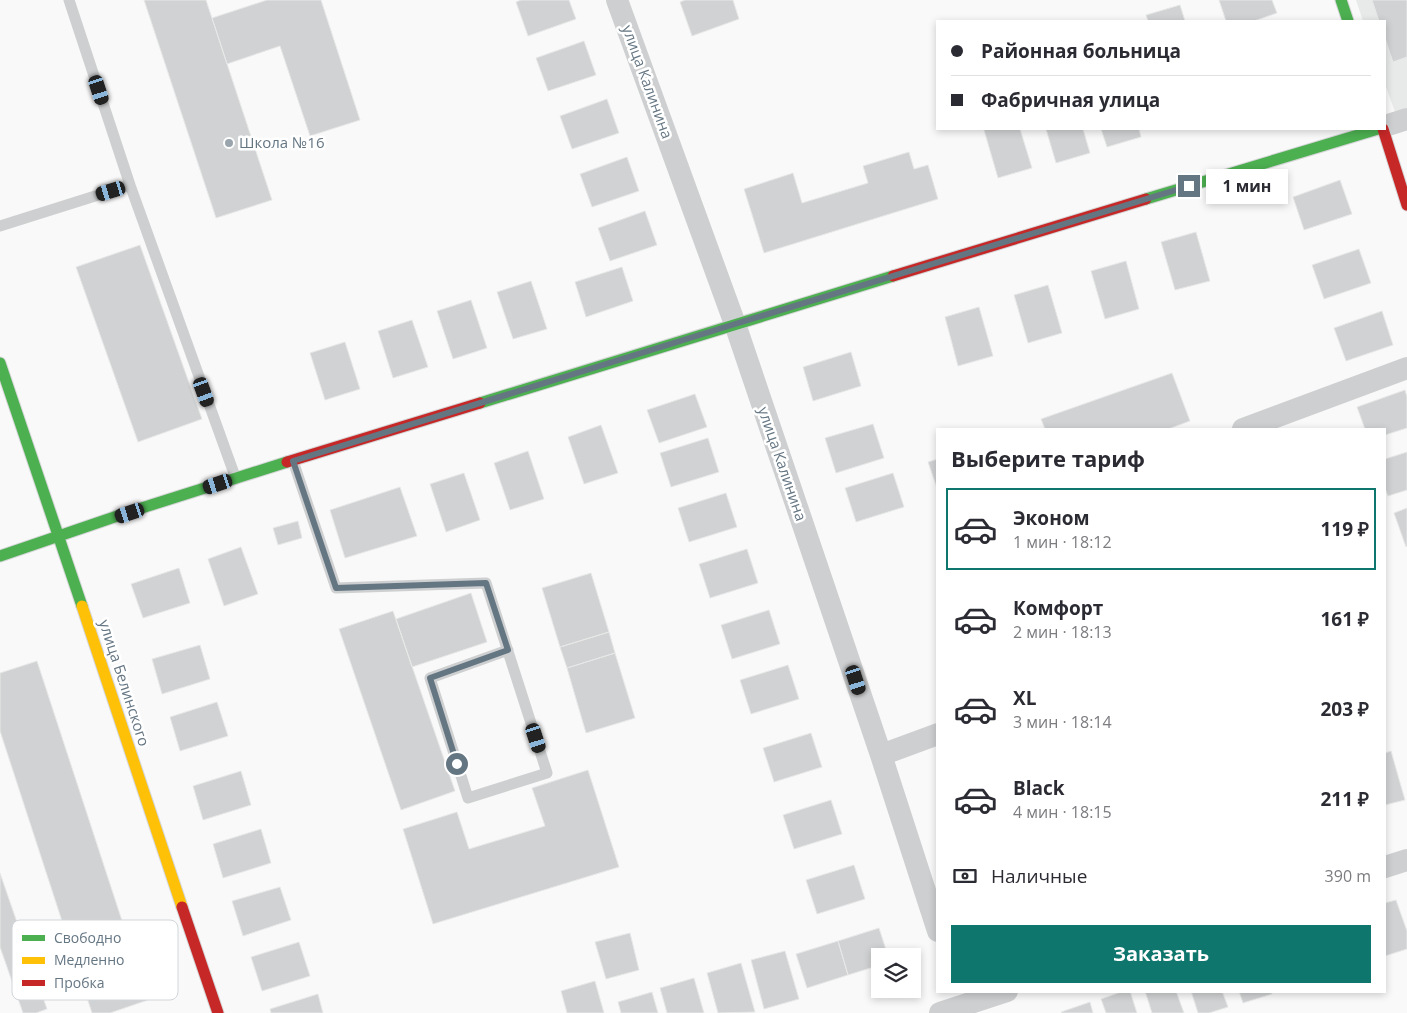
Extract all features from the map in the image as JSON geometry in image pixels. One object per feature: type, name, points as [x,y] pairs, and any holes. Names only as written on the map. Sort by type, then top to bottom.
[{"type":"street","name":"улица Калинина","points":[[617,0],[735,324],[881,755],[936,925]]},
{"type":"street","points":[[1341,0],[1348,20]]},
{"type":"street","points":[[1386,127],[1407,119]]},
{"type":"street","points":[[0,556],[293,461],[735,324],[1375,130]]},
{"type":"street","points":[[1385,130],[1407,205]]},
{"type":"street","name":"улица Белинского","points":[[0,363],[218,1013]]},
{"type":"street","points":[[1246,428],[1407,368]]},
{"type":"street","points":[[881,755],[936,735]]},
{"type":"street","points":[[1386,867],[1407,860]]},
{"type":"street","points":[[940,1013],[961,1003],[999,993]]},
{"type":"lane","points":[[69,0],[130,185],[236,479]]},
{"type":"lane","points":[[0,226],[130,185]]},
{"type":"lane","points":[[293,461],[336,588],[486,583],[508,650],[547,773],[468,798],[430,678],[508,650]]},
{"type":"shaded area","points":[[1356,0],[1407,0],[1407,108],[1395,112],[1386,87],[1386,20],[1363,20]]},
{"type":"building","points":[[144,0],[206,0],[272,200],[216,218]]},
{"type":"building","points":[[267,0],[321,0],[360,120],[310,136],[280,46],[227,64],[212,18]]},
{"type":"building","points":[[521,0],[569,0],[576,19],[528,36],[516,2]]},
{"type":"building","points":[[685,0],[733,0],[739,19],[692,36],[680,2]]},
{"type":"building","points":[[1219,0],[1272,0],[1277,13],[1257,20],[1226,20]]},
{"type":"building","points":[[1372,0],[1407,0],[1407,57],[1393,62],[1386,41],[1386,20],[1379,20]]},
{"type":"building","points":[[1180,5],[1185,20],[1148,20],[1146,15]]},
{"type":"building","points":[[584,41],[596,75],[548,91],[536,58]]},
{"type":"building","points":[[607,99],[619,133],[572,149],[560,116]]},
{"type":"building","points":[[984,130],[1020,130],[1032,168],[998,178]]},
{"type":"building","points":[[1046,130],[1083,130],[1090,153],[1056,163]]},
{"type":"building","points":[[1101,130],[1139,130],[1141,137],[1107,147]]},
{"type":"building","points":[[909,152],[914,169],[928,165],[938,199],[764,253],[744,189],[793,173],[802,203],[868,183],[863,166]]},
{"type":"building","points":[[627,157],[639,191],[592,207],[580,174]]},
{"type":"building","points":[[1340,180],[1352,214],[1304,230],[1293,197]]},
{"type":"building","points":[[645,211],[657,245],[610,261],[598,228]]},
{"type":"building","points":[[1196,232],[1210,281],[1175,290],[1161,242]]},
{"type":"building","points":[[140,245],[202,419],[138,442],[76,267]]},
{"type":"building","points":[[1359,249],[1371,283],[1324,299],[1312,265]]},
{"type":"building","points":[[1126,261],[1139,309],[1105,319],[1091,271]]},
{"type":"building","points":[[622,267],[633,301],[586,317],[575,282]]},
{"type":"building","points":[[531,281],[547,329],[513,339],[497,292]]},
{"type":"building","points":[[1048,285],[1062,333],[1028,343],[1014,295]]},
{"type":"building","points":[[471,300],[487,348],[453,359],[437,311]]},
{"type":"building","points":[[979,307],[993,356],[958,366],[945,317]]},
{"type":"building","points":[[1382,311],[1393,345],[1346,361],[1334,328]]},
{"type":"building","points":[[412,320],[428,367],[393,378],[378,331]]},
{"type":"building","points":[[345,342],[360,389],[325,400],[310,353]]},
{"type":"building","points":[[851,352],[861,386],[813,401],[803,367]]},
{"type":"building","points":[[1172,373],[1190,421],[1171,428],[1045,428],[1041,419]]},
{"type":"building","points":[[1405,390],[1407,397],[1407,428],[1386,435],[1386,428],[1365,428],[1357,407]]},
{"type":"building","points":[[695,394],[707,427],[659,443],[647,410]]},
{"type":"building","points":[[873,424],[884,458],[836,473],[825,438]]},
{"type":"building","points":[[601,425],[618,473],[584,484],[568,437]]},
{"type":"building","points":[[708,438],[719,472],[671,487],[660,453]]},
{"type":"building","points":[[528,451],[544,499],[510,510],[494,463]]},
{"type":"building","points":[[1407,452],[1407,490],[1388,496],[1386,491],[1386,459]]},
{"type":"building","points":[[936,460],[936,485],[928,462]]},
{"type":"building","points":[[464,473],[480,520],[446,532],[430,484]]},
{"type":"building","points":[[893,473],[904,507],[856,522],[845,488]]},
{"type":"building","points":[[400,487],[417,536],[345,558],[330,510]]},
{"type":"building","points":[[726,493],[737,527],[689,542],[678,508]]},
{"type":"building","points":[[1407,508],[1407,546],[1406,547],[1394,513]]},
{"type":"building","points":[[298,521],[302,538],[278,545],[273,528]]},
{"type":"building","points":[[241,547],[258,594],[224,606],[208,559]]},
{"type":"building","points":[[747,549],[758,583],[710,598],[699,564]]},
{"type":"building","points":[[179,568],[190,603],[143,618],[131,584]]},
{"type":"building","points":[[591,573],[609,632],[560,647],[542,588]]},
{"type":"building","points":[[471,593],[487,642],[412,667],[396,619]]},
{"type":"building","points":[[769,610],[780,644],[732,659],[721,625]]},
{"type":"building","points":[[393,611],[455,791],[401,810],[339,629]]},
{"type":"building","points":[[609,632],[615,653],[567,668],[560,647]]},
{"type":"building","points":[[200,645],[210,679],[162,694],[152,659]]},
{"type":"building","points":[[615,653],[635,718],[586,733],[567,668]]},
{"type":"building","points":[[37,661],[122,920],[62,920],[0,731],[0,673]]},
{"type":"building","points":[[788,665],[799,699],[751,714],[740,680]]},
{"type":"building","points":[[217,702],[228,736],[180,751],[170,717]]},
{"type":"building","points":[[811,733],[822,767],[774,782],[763,748]]},
{"type":"building","points":[[1391,751],[1405,800],[1386,805],[1386,753]]},
{"type":"building","points":[[588,770],[619,867],[433,924],[403,829],[457,812],[469,849],[545,826],[532,788]]},
{"type":"building","points":[[241,771],[251,805],[203,820],[193,786]]},
{"type":"building","points":[[831,800],[842,834],[794,849],[783,815]]},
{"type":"building","points":[[261,829],[271,863],[223,878],[213,844]]},
{"type":"building","points":[[854,865],[865,899],[817,914],[806,880]]},
{"type":"building","points":[[0,873],[16,920],[12,920],[12,981],[0,947]]},
{"type":"building","points":[[280,887],[291,920],[243,936],[232,901]]},
{"type":"building","points":[[1396,900],[1407,931],[1407,949],[1386,956],[1386,903]]},
{"type":"building","points":[[879,928],[885,948],[871,948],[871,968],[848,975],[838,941]]},
{"type":"building","points":[[630,933],[639,970],[606,979],[595,942]]},
{"type":"building","points":[[838,941],[848,975],[807,988],[796,954]]},
{"type":"building","points":[[299,942],[310,976],[262,991],[251,957]]},
{"type":"building","points":[[785,951],[799,999],[764,1009],[751,960]]},
{"type":"building","points":[[741,963],[755,1012],[718,1013],[707,973]]},
{"type":"building","points":[[694,978],[704,1013],[667,1013],[660,988]]},
{"type":"building","points":[[595,981],[604,1013],[567,1013],[561,991]]},
{"type":"building","points":[[652,992],[658,1013],[621,1013],[618,1002]]},
{"type":"building","points":[[1118,993],[1131,993],[1137,1013],[1106,1013],[1101,999]]},
{"type":"building","points":[[1146,993],[1177,993],[1184,1013],[1152,1013]]},
{"type":"building","points":[[1192,993],[1223,993],[1228,1007],[1209,1013],[1198,1013]]},
{"type":"building","points":[[1240,993],[1272,994],[1243,1003]]},
{"type":"building","points":[[318,994],[323,1013],[271,1013],[270,1009]]},
{"type":"building","points":[[18,1000],[44,1000],[47,1009],[36,1013],[23,1013]]},
{"type":"building","points":[[88,1000],[148,1000],[110,1013],[92,1013]]},
{"type":"building","points":[[1090,1002],[1093,1013],[1061,1012]]},
{"type":"traffic: fast","points":[[1341,0],[1348,20]]},
{"type":"traffic: fast","points":[[1146,199],[1375,130]]},
{"type":"traffic: fast","points":[[480,403],[893,276]]},
{"type":"traffic: fast","points":[[0,363],[82,606]]},
{"type":"traffic: fast","points":[[0,556],[129,512],[287,462]]},
{"type":"traffic: slow","points":[[82,606],[182,907]]},
{"type":"traffic: jam","points":[[1383,130],[1407,205]]},
{"type":"traffic: jam","points":[[893,276],[1146,199]]},
{"type":"traffic: jam","points":[[287,462],[480,403]]},
{"type":"traffic: jam","points":[[182,907],[218,1013]]},
{"type":"place","name":"Школа №16","points":[[229,143]]},
{"type":"route","points":[[457,764],[430,678],[508,650],[486,583],[336,588],[293,461],[1189,186]]}]
